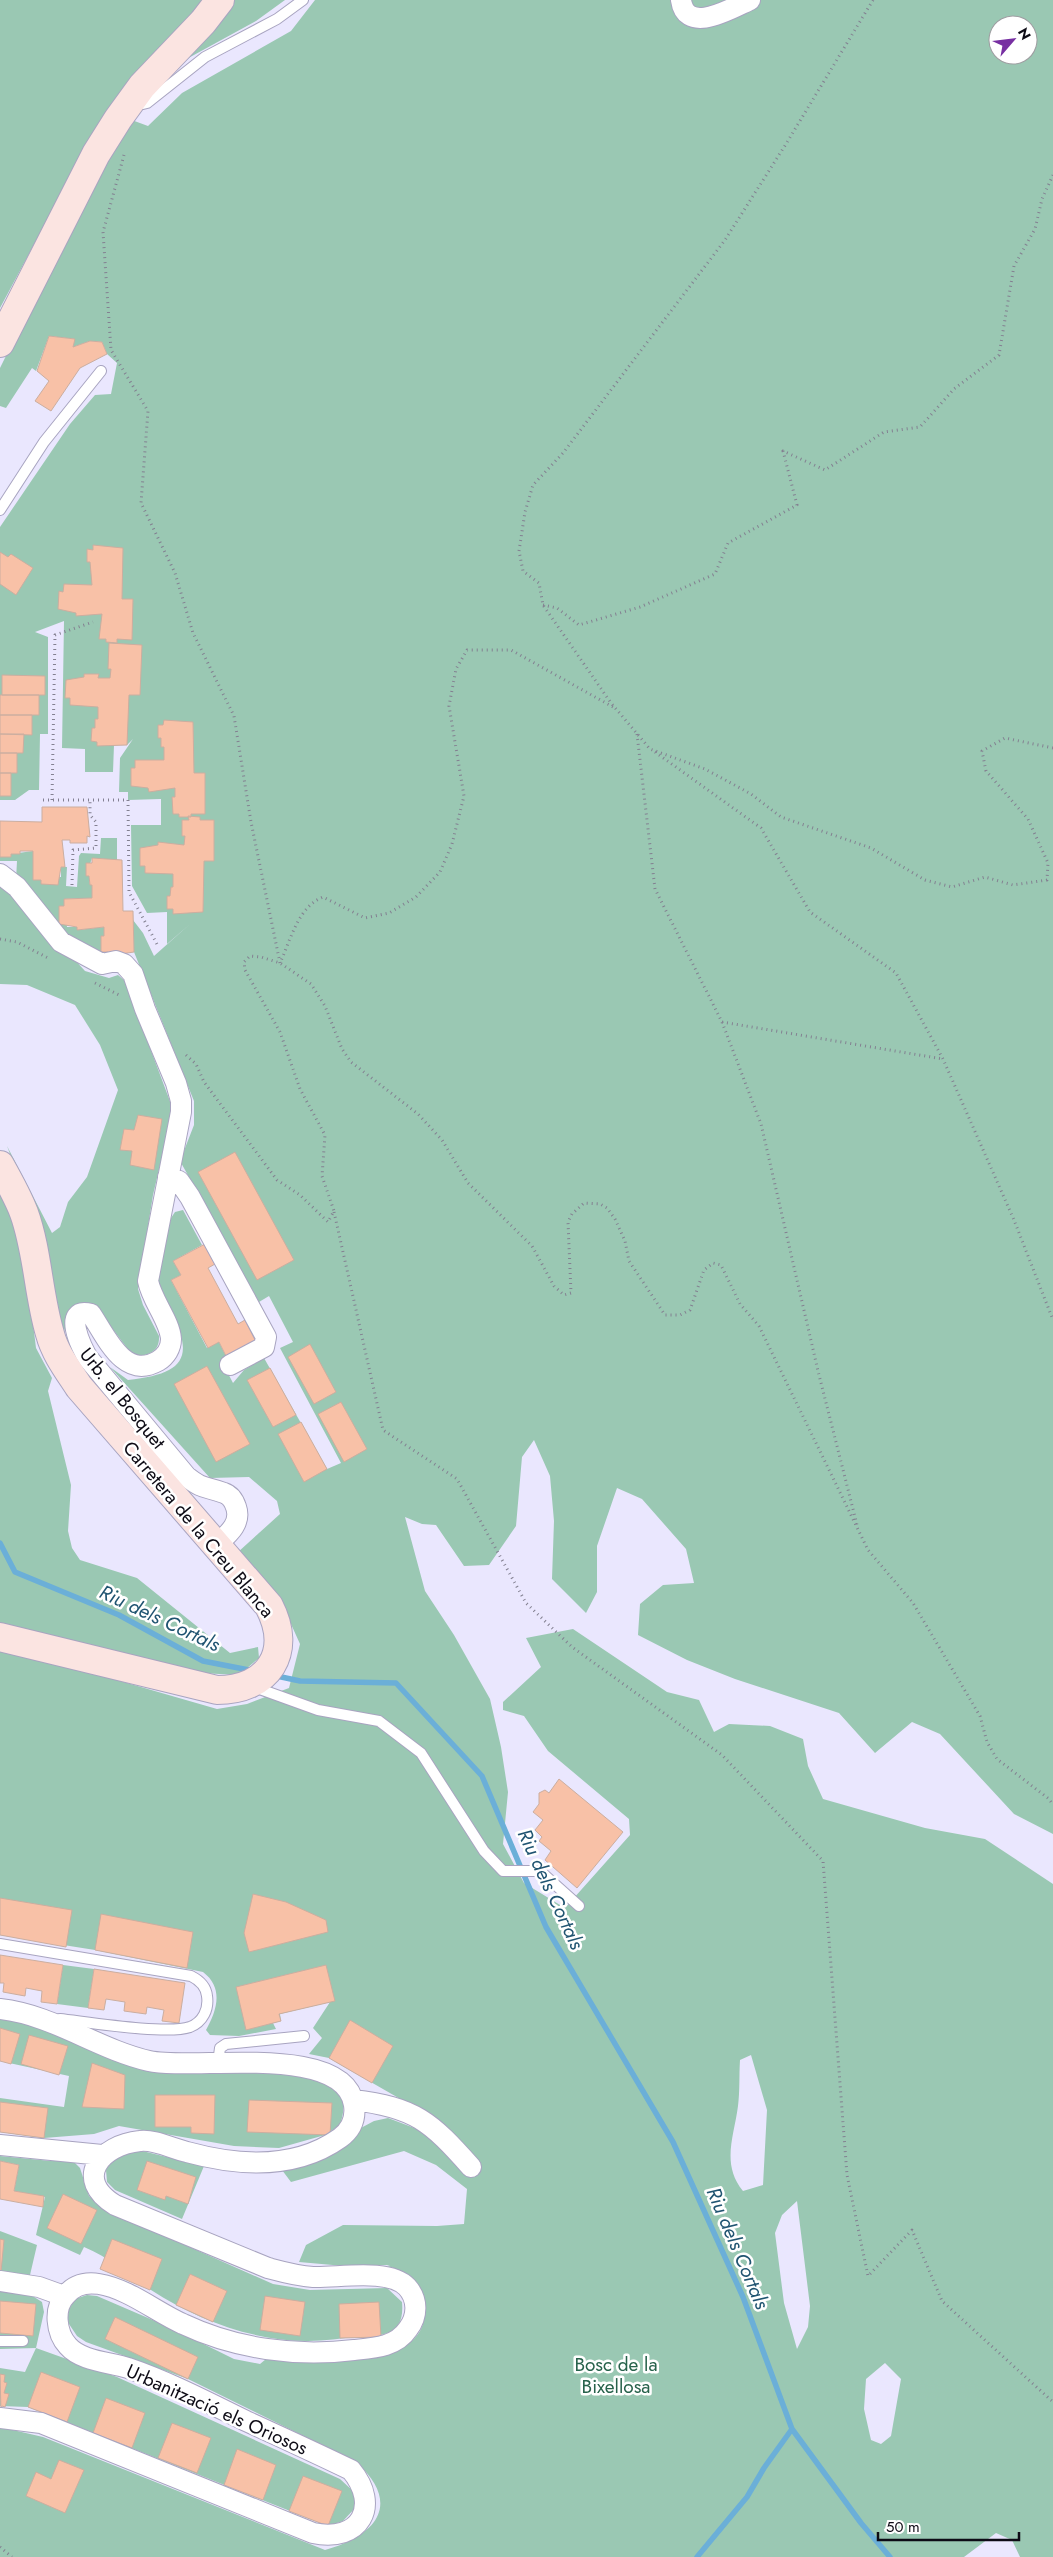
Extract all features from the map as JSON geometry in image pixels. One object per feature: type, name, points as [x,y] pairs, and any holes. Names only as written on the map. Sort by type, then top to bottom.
[{"type":"main road","points":[[0,343],[96,154],[134,98],[220,0]]},
{"type":"main road","name":"Carretera de la Creu Blanca","points":[[0,1166],[24,1213],[32,1242],[45,1318],[50,1336],[63,1363],[80,1387],[269,1606],[277,1621],[280,1644],[278,1655],[266,1672],[251,1685]]},
{"type":"main road","points":[[0,1637],[217,1690],[234,1690],[251,1685]]},
{"type":"street","points":[[681,0],[682,8],[690,16],[703,19],[750,0]]},
{"type":"street","name":"Urb. el Bosquet","points":[[0,874],[17,887],[66,945],[92,961],[102,964],[116,961],[124,964],[129,969],[133,974],[144,1008],[176,1083],[181,1101],[181,1112],[148,1281],[150,1293],[169,1329],[171,1340],[169,1350],[156,1362],[135,1366],[122,1358],[91,1314],[86,1313],[79,1316],[75,1322],[76,1332],[88,1358],[186,1476],[205,1489],[230,1496],[235,1503],[237,1522],[232,1531],[216,1545]]},
{"type":"street","points":[[168,1177],[179,1181],[190,1197],[266,1337],[264,1347],[230,1365]]},
{"type":"street","points":[[0,2009],[20,2011],[46,2019],[131,2055],[151,2061],[190,2065],[265,2062],[301,2066],[340,2080],[348,2089],[353,2100],[355,2114],[352,2125],[342,2136],[310,2154],[260,2163],[235,2162],[212,2159],[143,2140],[124,2143],[102,2155],[96,2164],[96,2186],[103,2198],[115,2205],[268,2268],[292,2275],[373,2276],[399,2280],[408,2288],[415,2303],[415,2318],[398,2340],[383,2346],[326,2353],[306,2353],[261,2348],[223,2339],[183,2324],[130,2297],[99,2284],[81,2284],[64,2296],[39,2287],[0,2281]]},
{"type":"street","points":[[353,2100],[387,2105],[408,2111],[447,2140],[471,2167]]},
{"type":"street","points":[[0,2145],[102,2155]]},
{"type":"street","name":"Urbanització els Oriosos","points":[[0,2418],[24,2420],[54,2428],[313,2533],[337,2536],[348,2532],[358,2524],[363,2513],[364,2495],[361,2482],[351,2470],[188,2393],[128,2368],[84,2356],[69,2347],[60,2335],[58,2324],[60,2305],[64,2296]]},
{"type":"lane","points":[[134,98],[143,104],[147,103],[204,57],[277,19],[303,0]]},
{"type":"lane","points":[[0,510],[44,442],[101,371]]},
{"type":"lane","points":[[251,1685],[318,1710],[379,1721],[421,1753],[484,1851],[503,1871],[540,1871],[579,1906]]},
{"type":"lane","points":[[0,1944],[191,1976],[199,1980],[207,1997],[206,2010],[200,2020],[190,2027],[171,2029],[46,2019]]},
{"type":"lane","points":[[218,2063],[220,2048],[226,2044],[304,2036]]},
{"type":"lane","points":[[0,2341],[23,2341]]},
{"type":"path","points":[[873,0],[786,144],[725,240],[563,453],[532,485],[525,512],[519,551],[523,571],[539,583],[543,606],[616,708],[650,749],[761,828],[810,912],[896,973],[943,1060],[1014,1220],[1053,1320]]},
{"type":"path","points":[[126,148],[104,232],[111,350],[148,411],[142,504],[175,573],[193,633],[234,716],[251,822],[280,963]]},
{"type":"path","points":[[543,606],[557,608],[580,625],[640,607],[715,574],[728,543],[797,505],[783,451],[824,470],[884,432],[920,427],[954,389],[999,355],[1014,266],[1035,229],[1042,199],[1053,175]]},
{"type":"path","points":[[52,800],[55,635],[92,622]]},
{"type":"path","points":[[280,963],[305,909],[314,900],[323,897],[365,918],[389,913],[416,897],[440,872],[452,844],[464,796],[449,706],[456,670],[467,650],[511,650],[616,708]]},
{"type":"path","points":[[637,734],[655,890],[722,1022],[761,1124],[818,1372],[859,1532]]},
{"type":"path","points":[[650,749],[705,769],[751,794],[781,817],[871,848],[925,880],[952,887],[985,877],[1014,885],[1047,880],[1048,862],[1028,819],[986,771],[982,751],[1004,738],[1053,748]]},
{"type":"path","points":[[43,800],[128,800],[128,892],[158,946]]},
{"type":"path","points":[[72,885],[73,850],[96,848],[96,822],[90,815],[90,800]]},
{"type":"path","points":[[1053,1805],[1049,1799],[1006,1768],[997,1759],[987,1742],[980,1716],[949,1661],[913,1603],[868,1550],[759,1326],[740,1304],[720,1265],[714,1263],[704,1270],[690,1310],[680,1316],[665,1315],[629,1261],[625,1241],[611,1214],[600,1204],[584,1203],[572,1214],[568,1222],[569,1273],[573,1287],[572,1294],[564,1295],[554,1286],[532,1246],[468,1183],[442,1140],[418,1114],[351,1062],[342,1049],[325,1006],[311,984],[280,963],[261,957],[250,956],[244,962],[245,970],[280,1032],[300,1089],[326,1135],[322,1176],[334,1212],[383,1430],[457,1478],[526,1603],[572,1647],[722,1755],[823,1861],[847,2175],[868,2276],[912,2230],[942,2301],[1053,2402]]},
{"type":"path","points":[[722,1022],[943,1060]]},
{"type":"path","points":[[181,1051],[196,1064],[204,1082],[277,1180],[300,1195],[328,1222],[334,1212]]},
{"type":"path","points":[[0,2547],[12,2557]]},
{"type":"green space","points":[[0,0],[205,0],[47,220],[0,308]]},
{"type":"green space","points":[[232,0],[285,0],[256,21],[172,67]]},
{"type":"green space","name":"Bosc de la Bixellosa","points":[[315,0],[1053,0],[1053,1834],[1014,1814],[940,1734],[912,1722],[875,1753],[839,1713],[735,1679],[687,1660],[638,1635],[640,1604],[663,1585],[694,1583],[686,1549],[642,1499],[617,1488],[597,1546],[597,1592],[586,1613],[552,1579],[554,1521],[550,1476],[534,1440],[522,1457],[516,1526],[489,1565],[464,1566],[436,1525],[422,1524],[405,1517],[425,1591],[454,1635],[490,1699],[501,1747],[508,1792],[503,1844],[524,1883],[565,1908],[630,1835],[629,1819],[548,1751],[524,1716],[503,1710],[503,1702],[541,1667],[526,1638],[573,1629],[667,1692],[699,1700],[714,1732],[729,1724],[770,1726],[803,1739],[808,1766],[823,1799],[925,1828],[985,1839],[1053,1884],[1053,2557],[1020,2557],[1012,2540],[996,2533],[964,2557],[0,2557],[0,2427],[43,2437],[325,2550],[343,2544],[370,2527],[377,2516],[380,2505],[378,2492],[370,2477],[356,2462],[188,2379],[86,2342],[77,2336],[67,2321],[69,2309],[75,2299],[87,2295],[97,2296],[169,2327],[234,2359],[260,2364],[266,2359],[313,2360],[357,2357],[387,2352],[412,2340],[420,2331],[424,2317],[423,2300],[415,2282],[406,2274],[387,2266],[390,2265],[344,2266],[299,2262],[306,2245],[343,2225],[437,2226],[464,2224],[467,2189],[436,2165],[404,2151],[291,2182],[282,2170],[374,2121],[388,2118],[417,2129],[416,2108],[329,2058],[309,2054],[322,2038],[313,2028],[330,2002],[280,2014],[281,2021],[273,2023],[276,2029],[239,2036],[210,2035],[206,2030],[213,2015],[216,1992],[210,1978],[203,1972],[95,1950],[0,1935],[0,1650],[51,1661],[217,1709],[247,1704],[289,1688],[300,1644],[282,1604],[237,1553],[280,1514],[277,1501],[249,1477],[210,1478],[110,1367],[128,1380],[146,1377],[161,1374],[172,1368],[179,1362],[183,1353],[178,1327],[157,1286],[171,1218],[175,1212],[183,1210],[202,1245],[173,1261],[181,1275],[171,1280],[207,1348],[219,1342],[227,1358],[221,1360],[233,1383],[244,1370],[264,1358],[327,1469],[341,1463],[280,1348],[293,1342],[269,1296],[259,1302],[180,1161],[194,1125],[194,1101],[134,952],[133,920],[143,933],[154,956],[190,924],[167,944],[167,912],[147,913],[132,886],[131,825],[161,825],[161,799],[128,800],[128,792],[119,792],[120,758],[133,739],[127,745],[114,745],[113,772],[85,772],[85,749],[62,748],[64,621],[35,632],[48,637],[48,734],[40,734],[39,790],[29,790],[15,800],[0,800],[0,527],[70,424],[95,395],[111,394],[117,363],[107,354],[102,342],[90,341],[73,347],[74,339],[49,336],[36,371],[32,368],[6,408],[0,406],[0,368],[44,279],[129,119],[148,126],[182,93],[291,31]],"holes":[[[751,2055],[767,2110],[763,2185],[743,2191],[732,2171],[731,2150],[739,2100],[740,2060]],[[797,2201],[810,2306],[808,2327],[797,2349],[784,2303],[775,2233],[782,2215]],[[885,2363],[901,2379],[891,2436],[881,2444],[871,2440],[864,2409],[866,2379]]]},
{"type":"green space","points":[[101,838],[117,838],[117,860],[92,858],[86,876],[89,876],[90,885],[92,885],[92,898],[64,899],[67,927],[77,927],[77,930],[104,927],[104,936],[101,936],[101,952],[82,948],[51,922],[16,880],[17,861],[0,861],[0,857],[10,857],[11,854],[33,851],[33,880],[41,880],[41,884],[58,884],[58,877],[61,877],[61,867],[67,867],[66,886],[77,887],[79,856],[81,853],[100,854]]},
{"type":"green space","points":[[0,885],[28,909],[85,971],[109,978],[118,975],[125,981],[171,1104],[171,1118],[153,1195],[138,1289],[143,1305],[159,1336],[159,1342],[155,1350],[147,1354],[133,1356],[96,1307],[69,1313],[64,1332],[58,1332],[25,1194],[7,1146],[52,1233],[60,1227],[68,1202],[87,1177],[118,1090],[100,1045],[75,1005],[27,985],[0,984]]},
{"type":"green space","points":[[0,1187],[25,1259],[36,1348],[52,1378],[48,1391],[71,1485],[68,1531],[72,1548],[80,1560],[137,1578],[230,1653],[258,1647],[259,1658],[239,1675],[200,1673],[0,1627]]},
{"type":"green space","points":[[63,1965],[94,1969],[88,2008],[57,2004]]},
{"type":"green space","points":[[0,2018],[39,2026],[108,2058],[149,2070],[194,2073],[274,2074],[320,2082],[336,2090],[342,2098],[344,2107],[340,2125],[325,2135],[279,2148],[234,2146],[119,2126],[94,2134],[44,2138],[0,2132],[0,2098],[64,2107],[69,2076],[0,2061]]},
{"type":"green space","points":[[134,2149],[204,2166],[182,2219],[115,2190],[107,2182],[106,2170],[112,2160]]},
{"type":"green space","points":[[0,2156],[51,2161],[66,2158],[72,2160],[80,2168],[89,2196],[104,2209],[273,2284],[310,2290],[387,2288],[402,2302],[400,2321],[391,2332],[376,2336],[308,2341],[287,2340],[246,2333],[206,2319],[169,2301],[94,2251],[84,2247],[80,2255],[36,2235],[45,2197],[14,2191],[19,2165],[0,2161]]},
{"type":"green space","points":[[0,2231],[37,2245],[30,2275],[0,2272]]},
{"type":"green space","points":[[0,2290],[31,2295],[42,2302],[44,2312],[36,2348],[0,2349]]},
{"type":"green space","points":[[36,2348],[117,2377],[340,2479],[353,2491],[356,2507],[343,2521],[328,2526],[28,2407],[0,2406],[0,2368],[25,2372]]},
{"type":"building","points":[[49,336],[75,339],[73,347],[90,341],[102,342],[107,354],[80,368],[51,411],[35,401],[49,381],[37,371]]},
{"type":"building","points":[[93,545],[123,548],[122,599],[133,599],[132,640],[117,639],[117,643],[106,642],[106,639],[99,639],[102,614],[76,616],[76,613],[58,609],[59,591],[63,592],[64,584],[92,585],[90,562],[87,562],[87,549],[93,550]]},
{"type":"building","points":[[0,552],[8,557],[11,554],[33,568],[16,595],[0,584]]},
{"type":"building","points":[[109,643],[142,645],[140,695],[129,695],[127,745],[97,746],[97,742],[91,741],[92,728],[95,728],[95,719],[98,719],[98,707],[70,705],[70,698],[65,698],[66,680],[84,677],[84,674],[99,674],[98,678],[110,678],[111,669],[108,669]]},
{"type":"building","points":[[2,675],[45,676],[45,695],[2,695]]},
{"type":"building","points":[[0,695],[39,695],[39,715],[0,715]]},
{"type":"building","points":[[0,715],[32,715],[32,735],[0,734]]},
{"type":"building","points":[[164,720],[193,722],[194,773],[205,773],[205,814],[191,814],[191,817],[179,817],[179,814],[173,814],[172,797],[175,797],[175,788],[149,792],[148,788],[131,786],[131,768],[135,768],[135,760],[164,760],[164,747],[161,747],[161,738],[158,738],[158,725],[163,725]]},
{"type":"building","points":[[0,734],[24,734],[23,753],[0,753]]},
{"type":"building","points":[[0,753],[17,753],[17,773],[0,773]]},
{"type":"building","points":[[0,773],[11,773],[11,796],[0,796]]},
{"type":"building","points":[[42,807],[87,807],[90,837],[87,836],[87,843],[70,843],[70,840],[62,840],[65,867],[61,867],[58,885],[41,884],[41,880],[33,880],[33,851],[20,851],[20,854],[11,854],[11,857],[0,857],[0,821],[42,822]]},
{"type":"building","points":[[188,816],[200,817],[200,820],[214,820],[214,861],[204,861],[203,912],[173,914],[173,909],[167,909],[167,896],[170,896],[171,887],[173,887],[173,874],[145,873],[145,866],[140,866],[140,848],[158,845],[158,842],[184,845],[185,836],[182,836],[182,820],[189,820]]},
{"type":"building","points":[[92,858],[122,860],[123,911],[133,911],[134,952],[108,956],[108,952],[101,952],[101,936],[104,936],[104,927],[77,930],[77,927],[59,924],[59,906],[64,906],[64,899],[92,898],[92,885],[90,885],[89,876],[86,876],[86,863],[92,863]]},
{"type":"building","points":[[138,1115],[162,1119],[154,1170],[130,1165],[132,1151],[120,1150],[124,1129],[134,1130]]},
{"type":"building","points":[[235,1152],[294,1260],[257,1280],[198,1172]]},
{"type":"building","points":[[205,1244],[215,1264],[208,1268],[238,1324],[245,1320],[256,1342],[227,1358],[219,1342],[208,1348],[171,1280],[181,1275],[173,1261]]},
{"type":"building","points":[[310,1344],[336,1392],[314,1404],[288,1357]]},
{"type":"building","points":[[207,1366],[250,1444],[216,1462],[174,1384]]},
{"type":"building","points":[[270,1368],[296,1415],[273,1427],[247,1380]]},
{"type":"building","points":[[341,1402],[367,1449],[344,1462],[318,1414]]},
{"type":"building","points":[[301,1422],[327,1469],[304,1482],[278,1434]]},
{"type":"building","points":[[559,1779],[623,1832],[577,1888],[545,1860],[551,1851],[539,1841],[542,1837],[535,1830],[543,1820],[533,1812],[539,1804],[539,1793],[545,1790],[549,1793]]},
{"type":"building","points":[[253,1894],[286,1902],[326,1920],[328,1932],[249,1952],[244,1933]]},
{"type":"building","points":[[0,1898],[72,1910],[66,1947],[0,1935]]},
{"type":"building","points":[[101,1914],[193,1932],[187,1968],[95,1950]]},
{"type":"building","points":[[0,1955],[63,1965],[57,2004],[41,2002],[42,1991],[26,1988],[25,1996],[3,1992],[4,1983],[0,1983]]},
{"type":"building","points":[[326,1965],[335,2001],[279,2014],[281,2021],[246,2030],[236,1987]]},
{"type":"building","points":[[94,1969],[185,1983],[179,2023],[162,2021],[164,2010],[147,2007],[146,2014],[124,2011],[125,2002],[106,1999],[104,2010],[88,2008]]},
{"type":"building","points":[[350,2020],[393,2046],[372,2083],[329,2058]]},
{"type":"building","points":[[0,2028],[20,2034],[11,2064],[0,2061]]},
{"type":"building","points":[[29,2035],[68,2046],[59,2075],[21,2064]]},
{"type":"building","points":[[92,2063],[125,2075],[124,2109],[82,2107]]},
{"type":"building","points":[[155,2095],[215,2095],[214,2134],[191,2133],[191,2127],[155,2127]]},
{"type":"building","points":[[249,2100],[332,2103],[330,2135],[247,2132]]},
{"type":"building","points":[[0,2102],[48,2108],[44,2138],[0,2132]]},
{"type":"building","points":[[0,2161],[19,2165],[14,2191],[44,2196],[43,2207],[0,2199]]},
{"type":"building","points":[[147,2161],[196,2177],[188,2204],[166,2196],[165,2200],[137,2190]]},
{"type":"building","points":[[63,2194],[97,2210],[81,2244],[47,2228]]},
{"type":"building","points":[[0,2239],[4,2240],[1,2272],[0,2272]]},
{"type":"building","points":[[112,2239],[162,2259],[150,2290],[100,2269]]},
{"type":"building","points":[[190,2274],[227,2291],[213,2322],[176,2305]]},
{"type":"building","points":[[265,2296],[305,2302],[300,2336],[260,2330]]},
{"type":"building","points":[[0,2301],[36,2304],[33,2336],[0,2333]]},
{"type":"building","points":[[379,2302],[381,2337],[340,2338],[339,2304]]},
{"type":"building","points":[[115,2317],[198,2357],[188,2379],[105,2339]]},
{"type":"building","points":[[41,2372],[80,2387],[67,2422],[28,2407]]},
{"type":"building","points":[[0,2374],[5,2375],[4,2382],[7,2383],[4,2393],[9,2394],[5,2407],[2,2406],[1,2411]]},
{"type":"building","points":[[106,2398],[145,2413],[132,2448],[93,2433]]},
{"type":"building","points":[[172,2423],[211,2438],[197,2473],[158,2458]]},
{"type":"building","points":[[237,2449],[276,2465],[263,2500],[224,2485]]},
{"type":"building","points":[[59,2460],[84,2470],[65,2513],[26,2496],[36,2472],[51,2479]]},
{"type":"building","points":[[303,2476],[342,2491],[328,2526],[289,2511]]},
{"type":"waterway","name":"Riu dels Cortals","points":[[0,1543],[15,1572],[119,1615],[203,1661],[254,1671]]},
{"type":"waterway","name":"Riu dels Cortals","points":[[272,1675],[300,1681],[396,1683],[482,1776],[546,1927],[673,2142],[743,2297],[792,2429],[861,2523],[890,2557]]},
{"type":"waterway","points":[[697,2557],[747,2497],[764,2468],[792,2429]]}]
